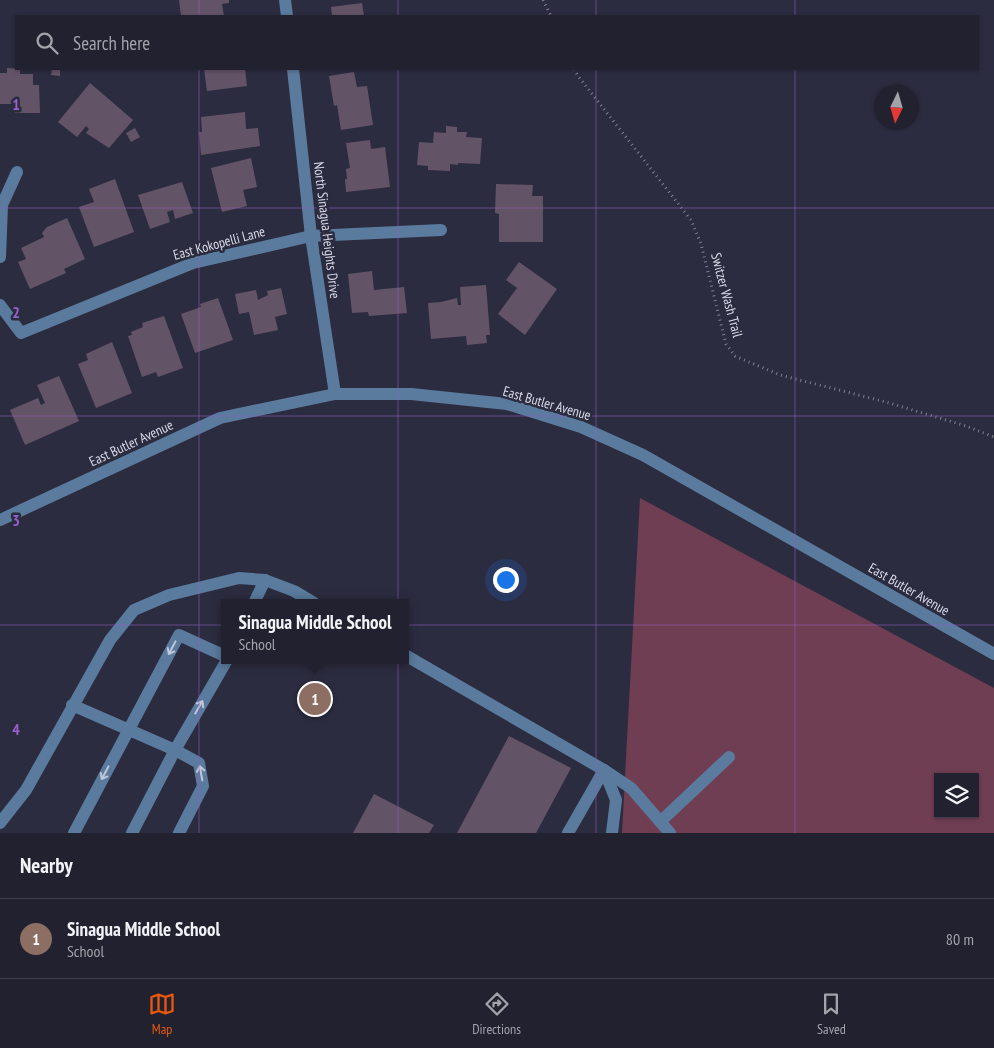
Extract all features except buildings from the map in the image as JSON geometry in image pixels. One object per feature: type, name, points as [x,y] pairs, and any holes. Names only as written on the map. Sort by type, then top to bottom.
[{"type":"street","points":[[285,0],[287,15]]},
{"type":"street","name":"North Sinagua Heights Drive","points":[[292,70],[311,236],[334,394]]},
{"type":"street","points":[[0,257],[2,205],[17,172]]},
{"type":"street","name":"East Kokopelli Lane","points":[[0,305],[21,333],[193,263],[311,236],[441,230]]},
{"type":"street","name":"East Butler Avenue","points":[[0,520],[220,418],[334,394],[410,394],[507,404],[581,427],[651,460],[994,654]]},
{"type":"street","points":[[0,823],[26,790],[110,640],[134,610],[169,595],[239,578],[265,580],[294,591],[307,599]]},
{"type":"street","points":[[256,599],[265,580]]},
{"type":"street","points":[[74,833],[179,635],[221,654]]},
{"type":"street","points":[[409,657],[604,770],[631,788],[670,833]]},
{"type":"street","points":[[132,833],[175,750],[224,664]]},
{"type":"street","points":[[72,705],[175,750],[199,763],[203,786],[179,833]]},
{"type":"street","points":[[660,822],[729,757]]},
{"type":"street","points":[[568,833],[604,770]]},
{"type":"street","points":[[604,770],[616,800],[612,833]]},
{"type":"path","points":[[543,0],[550,15]]},
{"type":"path","name":"Switzer Wash Trail","points":[[575,70],[691,220],[702,244],[726,344],[735,356],[780,375],[886,402],[966,426],[994,437]]},
{"type":"shaded area","points":[[640,498],[994,688],[994,833],[622,833]]},
{"type":"place","name":"Sinagua Middle School","points":[[315,699]]}]
